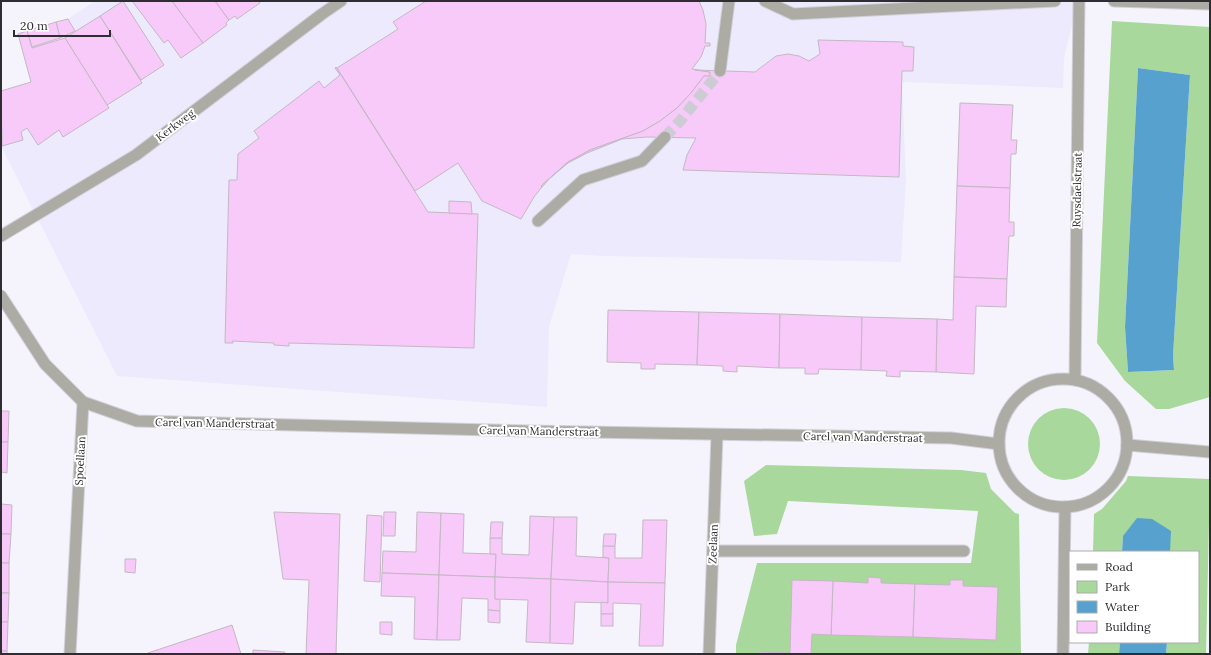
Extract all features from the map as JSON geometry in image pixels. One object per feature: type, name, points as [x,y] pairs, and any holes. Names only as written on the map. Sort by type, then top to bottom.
[{"type":"street","name":"Kerkweg","points":[[1,236],[136,155],[341,1]]},
{"type":"street","points":[[720,71],[729,1]]},
{"type":"street","points":[[765,1],[793,14],[1055,1]]},
{"type":"street","name":"Ruysdaelstraat","points":[[1075,380],[1079,1]]},
{"type":"street","points":[[1114,1],[1210,4]]},
{"type":"street","points":[[538,221],[583,180],[642,162],[665,137]]},
{"type":"street","points":[[1,296],[45,364],[83,402]]},
{"type":"street","points":[[1075,380],[1092,386],[1107,396],[1118,410],[1125,427],[1127,445],[1124,464],[1115,481],[1101,495],[1084,504],[1065,507],[1040,503],[1019,490],[1004,469],[999,444],[1005,416],[1022,394],[1047,381],[1075,380]]},
{"type":"street","name":"Carel van Manderstraat","points":[[83,402],[137,421],[951,438],[999,444]]},
{"type":"street","name":"Spoellaan","points":[[70,654],[83,402]]},
{"type":"street","name":"Zeelaan","points":[[709,654],[716,434]]},
{"type":"street","points":[[1127,445],[1210,452]]},
{"type":"street","points":[[1063,654],[1065,507]]},
{"type":"street","points":[[713,551],[964,551]]},
{"type":"shaded area","points":[[95,1],[1078,1],[1064,58],[1063,88],[902,82],[906,180],[901,262],[603,256],[571,254],[549,327],[547,407],[117,376],[1,146],[1,97],[33,87],[17,33],[68,19]]},
{"type":"green space","points":[[1112,21],[1210,27],[1210,397],[1169,409],[1156,409],[1125,381],[1097,343]],"holes":[[[1138,68],[1190,75],[1173,356],[1174,370],[1128,372],[1125,327]]]},
{"type":"green space","points":[[1064,408],[1084,414],[1094,424],[1100,444],[1094,464],[1084,474],[1064,480],[1044,474],[1034,464],[1028,444],[1034,424],[1044,414]]},
{"type":"green space","points":[[766,465],[961,470],[986,473],[991,489],[1015,513],[1019,514],[1021,654],[736,654],[736,645],[757,563],[971,563],[978,511],[788,501],[777,534],[754,536],[744,481]]},
{"type":"green space","points":[[1128,476],[1210,479],[1206,654],[1166,654],[1167,643],[1199,643],[1199,551],[1170,551],[1170,531],[1123,536],[1122,551],[1093,551],[1094,514],[1102,509],[1126,481]]},
{"type":"green space","points":[[1089,643],[1120,643],[1119,654],[1088,654]]},
{"type":"water","points":[[1138,68],[1190,75],[1173,356],[1174,370],[1128,372],[1125,327]]},
{"type":"water","points":[[1137,518],[1152,519],[1171,531],[1170,551],[1122,551],[1123,536]]},
{"type":"water","points":[[1120,643],[1167,643],[1166,654],[1119,654]]},
{"type":"building","points":[[123,1],[164,65],[141,80],[100,16]]},
{"type":"building","points":[[132,1],[172,1],[203,43],[181,58],[168,40],[164,43]]},
{"type":"building","points":[[172,1],[215,1],[229,20],[226,23],[227,25],[203,43]]},
{"type":"building","points":[[215,1],[259,1],[260,3],[237,19],[235,16],[229,20]]},
{"type":"building","points":[[426,1],[699,1],[703,10],[706,24],[705,43],[710,43],[710,46],[705,46],[701,57],[692,69],[710,72],[710,76],[704,76],[677,108],[660,121],[643,131],[590,150],[568,162],[541,186],[542,187],[534,197],[521,219],[482,201],[458,163],[415,191],[337,68],[398,29],[393,22]]},
{"type":"building","points":[[100,16],[142,83],[107,105],[65,38]]},
{"type":"building","points":[[68,19],[75,31],[60,38],[56,22]]},
{"type":"building","points":[[56,22],[60,38],[32,47],[27,31]]},
{"type":"building","points":[[27,31],[32,48],[65,38],[109,108],[63,137],[59,130],[38,145],[27,128],[21,132],[23,140],[2,146],[1,91],[31,82],[18,34]]},
{"type":"building","points":[[818,40],[903,42],[903,46],[914,47],[913,71],[902,71],[899,177],[683,170],[687,155],[696,138],[647,137],[622,139],[587,153],[568,163],[550,178],[568,162],[590,150],[643,131],[660,121],[677,108],[704,76],[710,76],[710,72],[695,70],[755,72],[776,56],[788,54],[799,56],[809,61],[820,54]]},
{"type":"building","points":[[336,67],[428,212],[478,214],[474,348],[289,343],[289,346],[274,345],[274,343],[232,341],[233,343],[225,343],[229,180],[237,180],[238,154],[259,138],[254,131],[319,81],[324,88],[340,75],[335,68]]},
{"type":"building","points":[[960,103],[1013,105],[1011,140],[1017,140],[1016,154],[1011,154],[1010,188],[957,186]]},
{"type":"building","points":[[957,186],[1010,188],[1009,222],[1014,222],[1014,236],[1009,236],[1007,279],[954,277]]},
{"type":"building","points":[[449,201],[471,202],[472,214],[449,213]]},
{"type":"building","points":[[954,277],[1007,279],[1006,307],[976,306],[974,374],[936,372],[937,319],[953,320]]},
{"type":"building","points":[[608,310],[699,312],[697,365],[655,364],[655,369],[641,369],[641,363],[607,362]]},
{"type":"building","points":[[699,312],[780,314],[779,368],[737,366],[737,372],[723,371],[723,366],[697,365]]},
{"type":"building","points":[[780,314],[862,317],[861,370],[819,369],[818,374],[805,374],[805,368],[779,368]]},
{"type":"building","points":[[862,317],[937,319],[936,372],[900,371],[900,377],[886,376],[887,371],[861,370]]},
{"type":"building","points":[[1,411],[9,411],[8,442],[1,442]]},
{"type":"building","points":[[1,442],[8,442],[7,473],[1,472]]},
{"type":"building","points":[[1,504],[12,505],[11,534],[1,534]]},
{"type":"building","points":[[274,512],[340,514],[336,654],[306,654],[309,580],[283,579]]},
{"type":"building","points":[[384,512],[396,512],[395,536],[383,536]]},
{"type":"building","points":[[417,512],[441,513],[439,575],[382,573],[383,551],[416,552]]},
{"type":"building","points":[[441,513],[464,514],[463,553],[496,554],[495,577],[439,575]]},
{"type":"building","points":[[367,515],[382,516],[380,582],[364,581]]},
{"type":"building","points":[[530,516],[554,517],[551,579],[495,577],[496,554],[490,554],[490,538],[502,538],[502,554],[529,555]]},
{"type":"building","points":[[554,517],[577,517],[576,556],[609,558],[608,582],[551,579]]},
{"type":"building","points":[[643,520],[667,520],[665,583],[608,582],[609,558],[603,557],[603,546],[615,546],[615,558],[642,558]]},
{"type":"building","points":[[491,522],[503,522],[502,538],[490,538]]},
{"type":"building","points":[[1,534],[11,534],[9,563],[1,563]]},
{"type":"building","points":[[604,534],[616,534],[615,546],[603,546]]},
{"type":"building","points":[[125,559],[136,559],[135,573],[125,572]]},
{"type":"building","points":[[1,563],[9,563],[9,593],[1,593]]},
{"type":"building","points":[[382,573],[439,575],[437,640],[414,639],[415,597],[381,596]]},
{"type":"building","points":[[439,575],[495,577],[495,599],[500,599],[500,611],[488,610],[488,599],[462,598],[460,640],[437,640]]},
{"type":"building","points":[[495,577],[551,579],[550,643],[526,642],[528,600],[495,599]]},
{"type":"building","points":[[868,577],[881,578],[881,583],[915,584],[913,637],[831,635],[833,581],[868,583]]},
{"type":"building","points":[[551,579],[608,582],[608,603],[575,602],[573,644],[550,643]]},
{"type":"building","points":[[792,580],[833,581],[831,635],[812,634],[811,654],[759,654],[759,652],[790,653]]},
{"type":"building","points":[[950,580],[963,580],[963,586],[998,587],[996,640],[913,637],[915,584],[950,585]]},
{"type":"building","points":[[608,582],[665,583],[663,646],[639,646],[641,604],[613,603],[613,614],[601,614],[601,602],[608,603]]},
{"type":"building","points":[[1,593],[9,593],[8,622],[1,622]]},
{"type":"building","points":[[488,610],[500,611],[500,623],[488,622]]},
{"type":"building","points":[[601,614],[613,614],[613,626],[601,626]]},
{"type":"building","points":[[1,622],[8,622],[7,651],[1,651]]},
{"type":"building","points":[[380,622],[392,622],[392,635],[380,634]]},
{"type":"building","points":[[232,625],[241,654],[145,654]]},
{"type":"building","points":[[253,650],[285,652],[285,654],[253,654]]},
{"type":"building","points":[[1,651],[7,651],[7,654],[1,654]]},
{"type":"tunnel","points":[[665,137],[680,121],[720,71]]}]
